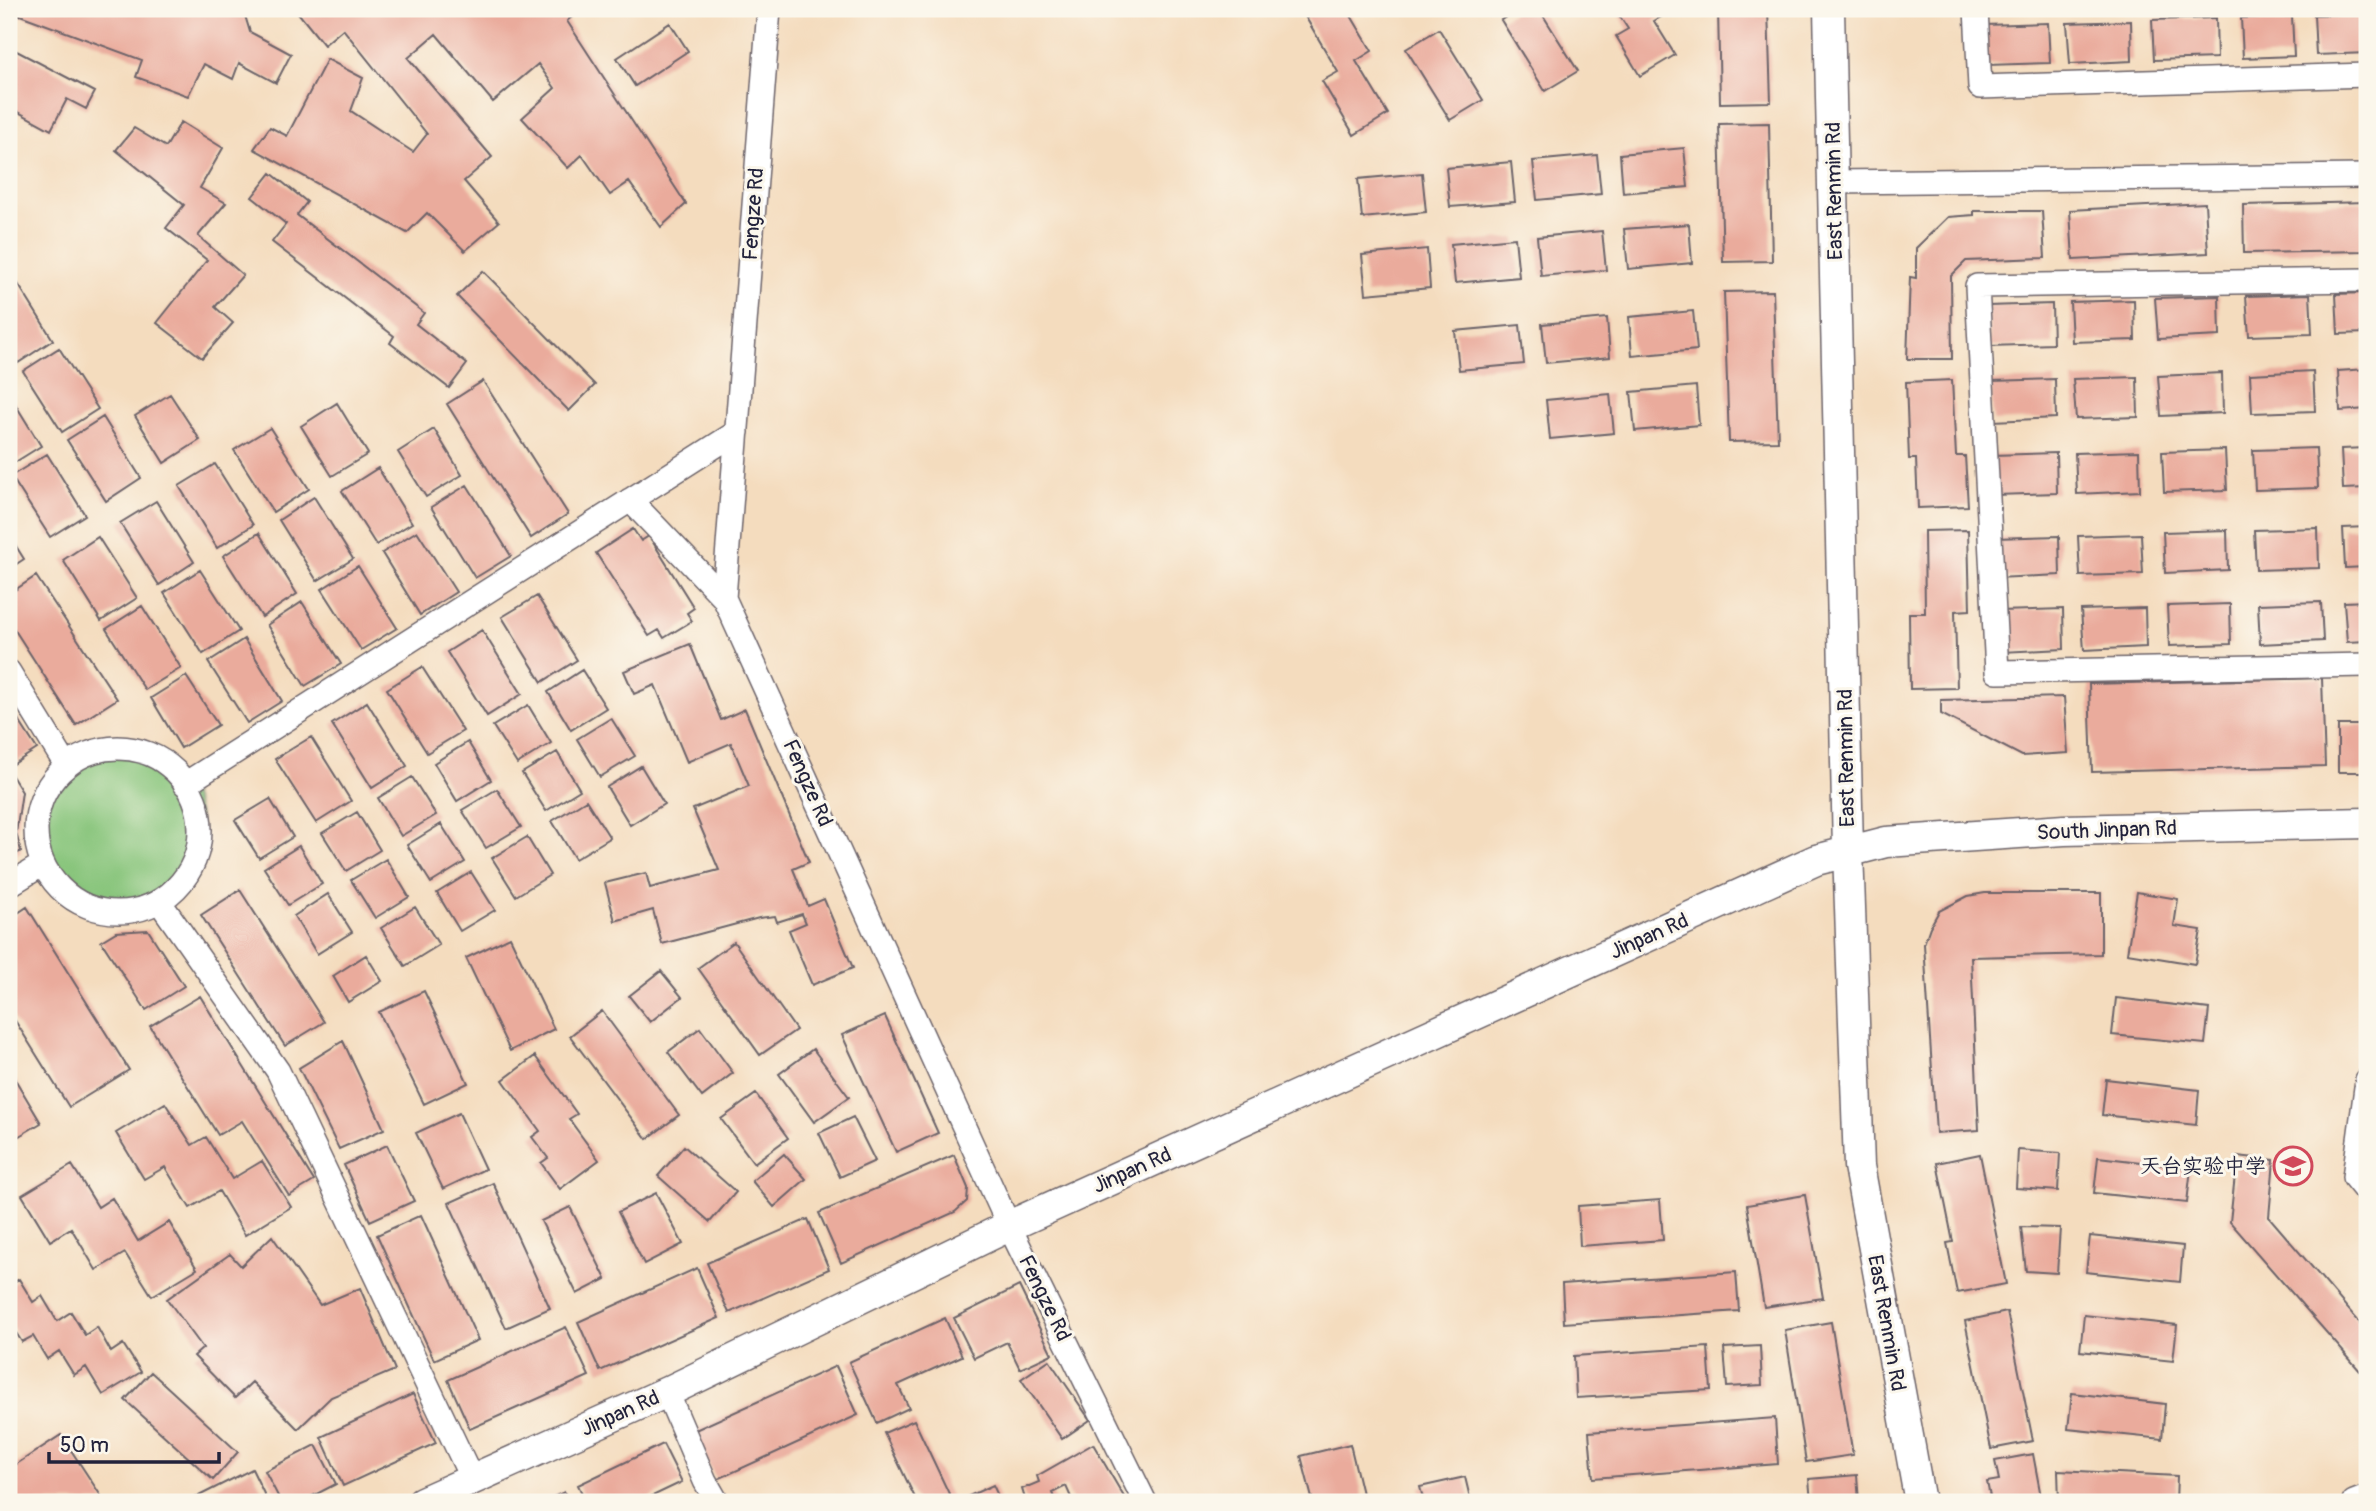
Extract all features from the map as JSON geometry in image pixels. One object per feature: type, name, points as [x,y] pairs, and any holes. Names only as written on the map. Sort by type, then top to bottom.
[{"type":"main road","name":"East Renmin Rd","points":[[1829,9],[1848,850],[1859,1166],[1920,1502]]},
{"type":"main road","name":"South Jinpan Rd","points":[[1848,850],[1885,842],[2064,830],[2367,823]]},
{"type":"main road","name":"Jinpan Rd","points":[[422,1502],[667,1392],[1009,1226],[1804,865],[1848,850]]},
{"type":"street","name":"Fengze Rd","points":[[769,9],[724,598],[1009,1226],[1145,1502]]},
{"type":"street","points":[[1976,9],[1980,88],[2367,75]]},
{"type":"street","points":[[1834,182],[2367,176]]},
{"type":"street","points":[[2367,280],[1977,286],[1997,672],[2367,665]]},
{"type":"street","points":[[186,784],[737,432]]},
{"type":"street","points":[[630,500],[724,598]]},
{"type":"street","points":[[9,672],[66,765]]},
{"type":"street","points":[[117,747],[143,751],[167,764],[186,784],[197,808],[200,835],[194,861],[179,884],[159,901],[133,911],[106,911],[80,903],[58,886],[43,864],[36,838],[38,810],[48,785],[66,765],[90,752],[117,747]]},
{"type":"street","points":[[9,885],[43,864]]},
{"type":"street","points":[[159,901],[278,1071],[472,1479]]},
{"type":"street","points":[[2367,1080],[2354,1177],[2367,1193]]},
{"type":"street","points":[[667,1392],[705,1481],[717,1502]]},
{"type":"street","points":[[2354,1502],[2367,1497]]},
{"type":"green space","points":[[118,748],[149,755],[176,772],[193,799],[200,830],[193,861],[176,888],[149,905],[118,912],[87,905],[60,888],[43,861],[36,830],[43,799],[60,772],[87,755]]},
{"type":"building","points":[[9,9],[243,9],[250,32],[291,54],[276,83],[239,63],[233,79],[204,64],[188,96],[136,77],[142,60]]},
{"type":"building","points":[[295,9],[581,9],[567,21],[686,204],[661,227],[629,182],[610,195],[582,155],[568,168],[522,118],[555,88],[538,64],[493,102],[436,34],[408,58],[492,157],[464,181],[499,222],[465,251],[427,213],[407,233],[254,149],[270,127],[287,136],[327,59],[363,78],[351,111],[413,152],[427,134],[343,29],[324,45]]},
{"type":"building","points":[[1317,9],[1347,9],[1372,51],[1356,61],[1388,114],[1354,135],[1322,81],[1338,72],[1305,16]]},
{"type":"building","points":[[1519,9],[1539,9],[1578,71],[1545,91],[1501,20]]},
{"type":"building","points":[[1615,9],[1663,9],[1666,14],[1654,21],[1675,55],[1640,76],[1616,36],[1628,29]]},
{"type":"building","points":[[1718,9],[1768,9],[1771,102],[1720,103]]},
{"type":"building","points":[[2366,13],[2367,53],[2316,55],[2314,15]]},
{"type":"building","points":[[2292,16],[2294,56],[2243,58],[2241,18]]},
{"type":"building","points":[[2216,18],[2217,58],[2154,60],[2152,20]]},
{"type":"building","points":[[2131,21],[2132,61],[2070,64],[2067,23]]},
{"type":"building","points":[[670,23],[688,51],[635,86],[617,58]]},
{"type":"building","points":[[2048,23],[2050,63],[1987,65],[1985,25]]},
{"type":"building","points":[[1439,29],[1483,100],[1450,120],[1406,49]]},
{"type":"building","points":[[9,47],[95,92],[86,109],[67,99],[51,130],[9,107],[9,92],[13,83],[9,81]]},
{"type":"building","points":[[181,122],[223,148],[200,188],[226,203],[198,236],[243,275],[215,307],[233,323],[202,358],[157,323],[207,260],[166,228],[184,205],[116,150],[134,128],[166,147]]},
{"type":"building","points":[[1769,123],[1772,261],[1723,262],[1719,124]]},
{"type":"building","points":[[1684,148],[1688,187],[1623,193],[1620,154]]},
{"type":"building","points":[[1597,155],[1601,194],[1537,200],[1533,161]]},
{"type":"building","points":[[1511,162],[1515,202],[1450,207],[1446,168]]},
{"type":"building","points":[[271,173],[307,202],[297,215],[424,313],[416,324],[467,364],[449,388],[390,343],[394,336],[272,242],[286,224],[252,197]]},
{"type":"building","points":[[1422,173],[1426,212],[1362,218],[1358,179]]},
{"type":"building","points":[[2367,202],[2367,251],[2244,253],[2243,205]]},
{"type":"building","points":[[2205,203],[2208,253],[2073,260],[2070,210]]},
{"type":"building","points":[[1974,211],[2042,211],[2045,258],[1966,261],[1951,276],[1952,359],[1907,359],[1910,277],[1916,278],[1916,248],[1948,217],[1974,215]]},
{"type":"building","points":[[1689,224],[1692,263],[1628,269],[1624,229]]},
{"type":"building","points":[[1602,231],[1606,270],[1541,276],[1537,237]]},
{"type":"building","points":[[1515,238],[1519,277],[1455,283],[1451,244]]},
{"type":"building","points":[[1427,249],[1430,288],[1366,294],[1362,255]]},
{"type":"building","points":[[483,271],[595,385],[569,411],[457,296]]},
{"type":"building","points":[[15,279],[53,340],[18,363],[9,348],[9,282]]},
{"type":"building","points":[[1773,291],[1778,441],[1729,442],[1724,292]]},
{"type":"building","points":[[2367,293],[2367,333],[2338,334],[2336,294]]},
{"type":"building","points":[[2310,294],[2312,334],[2249,336],[2246,296]]},
{"type":"building","points":[[2219,296],[2220,336],[2158,339],[2155,298]]},
{"type":"building","points":[[2134,300],[2135,340],[2072,342],[2070,302]]},
{"type":"building","points":[[2052,304],[2053,344],[1990,346],[1988,306]]},
{"type":"building","points":[[1693,311],[1697,350],[1632,356],[1629,317]]},
{"type":"building","points":[[1607,318],[1610,357],[1546,363],[1542,324]]},
{"type":"building","points":[[1520,325],[1524,364],[1459,370],[1455,331]]},
{"type":"building","points":[[59,348],[98,409],[62,432],[23,371]]},
{"type":"building","points":[[2367,369],[2367,409],[2340,411],[2338,371]]},
{"type":"building","points":[[2313,371],[2315,411],[2252,413],[2250,374]]},
{"type":"building","points":[[2222,373],[2223,413],[2161,416],[2158,376]]},
{"type":"building","points":[[2137,377],[2138,417],[2076,419],[2073,379]]},
{"type":"building","points":[[2055,379],[2056,418],[1993,421],[1991,381]]},
{"type":"building","points":[[1952,380],[1956,456],[1965,456],[1968,506],[1918,508],[1916,459],[1909,459],[1906,382]]},
{"type":"building","points":[[483,381],[568,514],[531,538],[447,404]]},
{"type":"building","points":[[1696,386],[1699,425],[1635,431],[1631,392]]},
{"type":"building","points":[[9,394],[41,446],[9,466]]},
{"type":"building","points":[[170,394],[200,440],[164,463],[135,416]]},
{"type":"building","points":[[1610,394],[1614,433],[1550,439],[1546,400]]},
{"type":"building","points":[[337,403],[368,454],[332,476],[301,426]]},
{"type":"building","points":[[103,417],[141,478],[106,501],[67,440]]},
{"type":"building","points":[[270,428],[309,489],[273,512],[234,450]]},
{"type":"building","points":[[434,429],[462,475],[426,497],[398,452]]},
{"type":"building","points":[[2316,448],[2318,488],[2255,490],[2253,450]]},
{"type":"building","points":[[2367,448],[2367,488],[2343,489],[2341,449]]},
{"type":"building","points":[[2225,450],[2227,490],[2164,492],[2162,452]]},
{"type":"building","points":[[2139,451],[2140,491],[2077,494],[2075,453]]},
{"type":"building","points":[[2056,453],[2057,493],[1995,495],[1992,455]]},
{"type":"building","points":[[47,454],[85,515],[50,537],[11,476]]},
{"type":"building","points":[[215,464],[253,525],[217,548],[179,486]]},
{"type":"building","points":[[378,468],[412,523],[376,545],[342,491]]},
{"type":"building","points":[[467,485],[511,556],[475,578],[431,507]]},
{"type":"building","points":[[314,497],[353,559],[317,581],[279,520]]},
{"type":"building","points":[[156,501],[194,562],[159,585],[120,523]]},
{"type":"building","points":[[2367,527],[2367,567],[2345,568],[2343,528]]},
{"type":"building","points":[[2318,528],[2319,568],[2256,570],[2254,530]]},
{"type":"building","points":[[633,529],[641,541],[649,536],[694,608],[687,613],[692,621],[664,638],[659,630],[649,636],[596,553]]},
{"type":"building","points":[[1968,530],[1970,610],[1955,611],[1957,688],[1910,689],[1909,613],[1925,613],[1924,531]]},
{"type":"building","points":[[2227,530],[2228,570],[2165,573],[2163,532]]},
{"type":"building","points":[[417,531],[456,592],[420,615],[382,553]]},
{"type":"building","points":[[259,533],[297,594],[262,617],[223,556]]},
{"type":"building","points":[[2141,534],[2143,574],[2080,576],[2078,536]]},
{"type":"building","points":[[9,535],[24,559],[9,569]]},
{"type":"building","points":[[2059,536],[2060,575],[1997,578],[1995,538]]},
{"type":"building","points":[[98,537],[137,598],[101,621],[63,560]]},
{"type":"building","points":[[358,566],[397,628],[361,650],[322,589]]},
{"type":"building","points":[[200,570],[239,631],[203,654],[164,593]]},
{"type":"building","points":[[36,576],[117,699],[76,725],[9,621],[9,594]]},
{"type":"building","points":[[537,596],[577,660],[542,682],[502,617]]},
{"type":"building","points":[[2367,601],[2367,641],[2347,642],[2344,602]]},
{"type":"building","points":[[302,602],[341,664],[305,686],[267,625]]},
{"type":"building","points":[[2321,602],[2323,641],[2260,644],[2258,604]]},
{"type":"building","points":[[2230,604],[2231,644],[2169,646],[2167,606]]},
{"type":"building","points":[[142,606],[181,668],[145,690],[106,629]]},
{"type":"building","points":[[2145,608],[2146,647],[2084,650],[2081,610]]},
{"type":"building","points":[[2063,609],[2064,649],[2001,652],[1999,611]]},
{"type":"building","points":[[482,630],[522,694],[487,716],[447,652]]},
{"type":"building","points":[[244,639],[282,701],[247,723],[208,662]]},
{"type":"building","points":[[690,644],[721,720],[745,709],[809,862],[793,869],[808,906],[824,899],[853,968],[812,985],[789,930],[806,923],[802,914],[777,922],[775,916],[759,918],[662,944],[653,910],[615,921],[605,883],[646,873],[650,888],[719,870],[693,809],[749,786],[731,743],[687,762],[655,685],[634,694],[624,671]]},
{"type":"building","points":[[422,667],[463,731],[427,753],[387,689]]},
{"type":"building","points":[[582,670],[606,708],[571,730],[548,692]]},
{"type":"building","points":[[186,676],[218,725],[181,748],[151,698]]},
{"type":"building","points":[[2322,678],[2325,766],[2092,772],[2089,684]]},
{"type":"building","points":[[2064,697],[2068,753],[2022,756],[1941,714],[1941,700]]},
{"type":"building","points":[[367,702],[407,766],[372,788],[332,724]]},
{"type":"building","points":[[9,705],[37,749],[9,767]]},
{"type":"building","points":[[528,705],[551,743],[517,764],[493,726]]},
{"type":"building","points":[[611,718],[635,756],[600,777],[577,739]]},
{"type":"building","points":[[2338,725],[2367,725],[2367,772],[2338,772]]},
{"type":"building","points":[[311,737],[351,801],[316,823],[275,759]]},
{"type":"building","points":[[468,742],[491,780],[457,801],[434,763]]},
{"type":"building","points":[[557,752],[580,790],[546,811],[522,773]]},
{"type":"building","points":[[641,766],[664,804],[630,825],[607,787]]},
{"type":"building","points":[[9,771],[22,792],[16,833],[21,851],[9,859]]},
{"type":"building","points":[[412,777],[436,815],[401,836],[378,798]]},
{"type":"building","points":[[497,789],[521,827],[486,848],[462,810]]},
{"type":"building","points":[[270,799],[293,837],[259,858],[235,820]]},
{"type":"building","points":[[586,800],[610,838],[575,859],[552,821]]},
{"type":"building","points":[[357,812],[380,850],[346,871],[322,833]]},
{"type":"building","points":[[441,824],[465,862],[431,883],[407,845]]},
{"type":"building","points":[[527,837],[550,875],[516,896],[492,858]]},
{"type":"building","points":[[299,846],[322,884],[288,905],[264,868]]},
{"type":"building","points":[[386,859],[409,897],[375,918],[351,880]]},
{"type":"building","points":[[471,872],[495,910],[460,931],[437,893]]},
{"type":"building","points":[[240,890],[324,1022],[285,1046],[201,915]]},
{"type":"building","points":[[2137,892],[2178,899],[2174,926],[2201,930],[2195,964],[2127,953]]},
{"type":"building","points":[[1985,893],[2101,893],[2101,954],[1971,957],[1979,1130],[1936,1133],[1924,944],[1939,911],[1968,896]]},
{"type":"building","points":[[328,894],[352,932],[317,954],[294,916]]},
{"type":"building","points":[[27,907],[129,1070],[69,1107],[9,1011],[9,919]]},
{"type":"building","points":[[415,907],[439,945],[405,966],[381,928]]},
{"type":"building","points":[[148,930],[184,986],[146,1010],[101,941],[116,932]]},
{"type":"building","points":[[510,937],[554,1029],[510,1051],[466,958]]},
{"type":"building","points":[[734,942],[796,1030],[760,1055],[698,968]]},
{"type":"building","points":[[366,955],[382,981],[348,1002],[333,976]]},
{"type":"building","points":[[661,971],[682,997],[650,1022],[629,996]]},
{"type":"building","points":[[424,991],[468,1083],[424,1104],[379,1012]]},
{"type":"building","points":[[200,996],[314,1181],[289,1196],[242,1121],[218,1135],[150,1026]]},
{"type":"building","points":[[2116,998],[2209,1009],[2205,1044],[2112,1035]]},
{"type":"building","points":[[602,1011],[679,1115],[647,1139],[570,1036]]},
{"type":"building","points":[[885,1016],[938,1133],[896,1152],[842,1035]]},
{"type":"building","points":[[700,1028],[733,1073],[702,1097],[668,1052]]},
{"type":"building","points":[[343,1041],[384,1129],[339,1149],[299,1068]]},
{"type":"building","points":[[813,1049],[849,1097],[814,1122],[779,1074]]},
{"type":"building","points":[[535,1056],[577,1114],[569,1119],[599,1160],[560,1189],[541,1163],[548,1158],[532,1137],[540,1131],[503,1080]]},
{"type":"building","points":[[9,1069],[41,1123],[9,1142]]},
{"type":"building","points":[[2106,1079],[2199,1090],[2196,1125],[2102,1115]]},
{"type":"building","points":[[756,1094],[788,1138],[754,1163],[721,1119]]},
{"type":"building","points":[[165,1103],[192,1145],[206,1137],[232,1179],[262,1161],[291,1207],[245,1235],[219,1191],[190,1208],[165,1167],[144,1179],[116,1133]]},
{"type":"building","points":[[459,1113],[485,1169],[443,1189],[416,1133]]},
{"type":"building","points":[[853,1117],[875,1161],[840,1177],[819,1133]]},
{"type":"building","points":[[387,1145],[414,1201],[370,1221],[344,1165]]},
{"type":"building","points":[[684,1146],[736,1192],[710,1222],[658,1176]]},
{"type":"building","points":[[2018,1150],[2060,1153],[2058,1191],[2016,1188]]},
{"type":"building","points":[[784,1154],[806,1179],[774,1207],[752,1181]]},
{"type":"building","points":[[1980,1154],[2006,1284],[1957,1293],[1947,1243],[1953,1242],[1937,1163]]},
{"type":"building","points":[[954,1155],[968,1188],[967,1201],[955,1212],[841,1263],[819,1213]]},
{"type":"building","points":[[2237,1156],[2274,1160],[2269,1217],[2367,1331],[2367,1379],[2230,1222]]},
{"type":"building","points":[[2098,1157],[2191,1168],[2187,1203],[2094,1193]]},
{"type":"building","points":[[72,1165],[98,1207],[112,1198],[138,1241],[169,1222],[197,1269],[152,1296],[125,1253],[96,1270],[71,1228],[50,1241],[22,1195]]},
{"type":"building","points":[[493,1183],[550,1308],[506,1328],[449,1203]]},
{"type":"building","points":[[656,1193],[683,1244],[644,1264],[618,1212]]},
{"type":"building","points":[[1805,1195],[1823,1298],[1764,1307],[1747,1205]]},
{"type":"building","points":[[1660,1200],[1663,1240],[1580,1246],[1578,1206]]},
{"type":"building","points":[[570,1207],[606,1279],[577,1294],[541,1221]]},
{"type":"building","points":[[421,1215],[478,1340],[434,1360],[377,1235]]},
{"type":"building","points":[[808,1219],[829,1269],[729,1313],[707,1263]]},
{"type":"building","points":[[2021,1227],[2060,1228],[2057,1273],[2026,1271]]},
{"type":"building","points":[[272,1236],[320,1305],[360,1288],[395,1370],[331,1397],[298,1429],[252,1382],[235,1398],[194,1356],[203,1348],[167,1299],[230,1254],[241,1266]]},
{"type":"building","points":[[2090,1236],[2183,1246],[2180,1282],[2086,1272]]},
{"type":"building","points":[[697,1268],[719,1318],[600,1371],[578,1322]]},
{"type":"building","points":[[1736,1272],[1739,1311],[1564,1323],[1562,1284]]},
{"type":"building","points":[[19,1279],[33,1302],[42,1296],[57,1321],[71,1312],[85,1335],[97,1327],[111,1352],[123,1344],[141,1372],[103,1395],[86,1367],[74,1375],[59,1351],[47,1359],[33,1336],[22,1342],[9,1322],[9,1285]]},
{"type":"building","points":[[1019,1286],[1052,1354],[1020,1369],[1007,1342],[974,1358],[954,1318]]},
{"type":"building","points":[[2007,1312],[2033,1441],[1991,1449],[1965,1321]]},
{"type":"building","points":[[2084,1315],[2177,1325],[2173,1361],[2080,1351]]},
{"type":"building","points":[[945,1318],[962,1356],[898,1385],[909,1408],[877,1423],[849,1362]]},
{"type":"building","points":[[1831,1322],[1853,1455],[1806,1462],[1785,1330]]},
{"type":"building","points":[[566,1327],[589,1376],[470,1429],[448,1380]]},
{"type":"building","points":[[1760,1346],[1762,1385],[1727,1387],[1724,1348]]},
{"type":"building","points":[[1708,1347],[1711,1390],[1576,1398],[1574,1356]]},
{"type":"building","points":[[1049,1360],[1090,1420],[1062,1439],[1021,1379]]},
{"type":"building","points":[[836,1366],[858,1415],[716,1480],[693,1431]]},
{"type":"building","points":[[151,1372],[238,1452],[213,1480],[125,1400]]},
{"type":"building","points":[[2072,1393],[2165,1404],[2162,1439],[2068,1429]]},
{"type":"building","points":[[413,1394],[436,1443],[343,1486],[321,1437]]},
{"type":"building","points":[[1775,1418],[1778,1464],[1593,1478],[1589,1432]]},
{"type":"building","points":[[914,1420],[952,1500],[948,1502],[917,1502],[884,1433]]},
{"type":"building","points":[[61,1435],[105,1502],[9,1502],[9,1469]]},
{"type":"building","points":[[663,1444],[682,1482],[640,1502],[586,1502],[578,1485]]},
{"type":"building","points":[[1093,1444],[1127,1502],[1073,1502],[1066,1486],[1052,1493],[1056,1502],[1026,1502],[1022,1489],[1039,1482],[1037,1476]]},
{"type":"building","points":[[1350,1444],[1364,1502],[1313,1502],[1301,1456]]},
{"type":"building","points":[[316,1445],[336,1484],[301,1502],[281,1502],[265,1471]]},
{"type":"building","points":[[2033,1454],[2042,1502],[1991,1502],[1987,1482],[1999,1480],[1995,1461]]},
{"type":"building","points":[[252,1469],[268,1502],[187,1502]]},
{"type":"building","points":[[2058,1470],[2177,1476],[2176,1502],[2059,1502]]},
{"type":"building","points":[[1857,1475],[1859,1502],[1811,1502],[1809,1479]]},
{"type":"building","points":[[1465,1477],[1471,1502],[1424,1502],[1420,1487]]},
{"type":"building","points":[[993,1485],[1001,1502],[960,1500]]},
{"type":"building","points":[[564,1492],[569,1502],[543,1502]]},
{"type":"place","name":"天台实验中学","points":[[2293,1166]]}]
